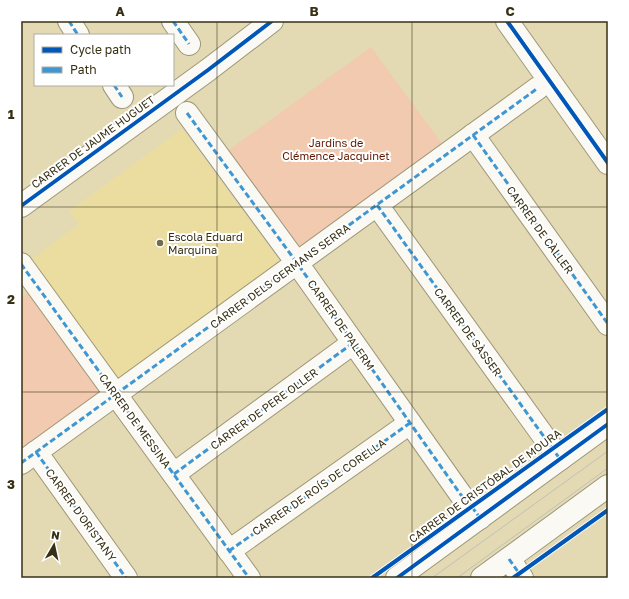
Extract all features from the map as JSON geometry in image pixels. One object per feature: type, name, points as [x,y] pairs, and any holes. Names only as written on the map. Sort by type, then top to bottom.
[{"type":"street","points":[[68,21],[77,34]]},
{"type":"street","points":[[173,21],[189,44]]},
{"type":"street","name":"CARRER DE JAUME HUGUET","points":[[21,206],[208,70],[272,21]]},
{"type":"street","points":[[507,21],[608,163]]},
{"type":"street","name":"CARRER DELS GERMANS SERRA","points":[[28,457],[538,88]]},
{"type":"street","name":"CARRER DE PALERM","points":[[187,113],[297,263],[461,496],[480,518]]},
{"type":"street","name":"CARRER DE CÀLLER","points":[[473,135],[608,324]]},
{"type":"street","name":"CARRER DE SÀSSER","points":[[377,205],[560,459]]},
{"type":"street","name":"CARRER DE MESSINA","points":[[21,264],[249,578]]},
{"type":"street","name":"CARRER DE PERE OLLER","points":[[174,474],[353,343]]},
{"type":"street","name":"CARRER DE ROÍS DE CORELLA","points":[[229,551],[410,423]]},
{"type":"street","points":[[397,578],[608,424]]},
{"type":"street","name":"CARRER D'ORISTANY","points":[[28,457],[126,578]]},
{"type":"street","points":[[482,578],[608,486]]},
{"type":"street","points":[[509,559],[522,578]]},
{"type":"shaded area","name":"Escola Eduard Marquina","points":[[182,129],[281,263],[117,383],[28,262],[79,224],[69,211]]},
{"type":"green space","name":"Jardins de Clémence Jacquinet","points":[[371,47],[445,148],[301,253],[226,152]]},
{"type":"green space","points":[[31,291],[106,393],[21,455],[21,298]]},
{"type":"tram line","points":[[432,578],[608,451]]},
{"type":"tram line","points":[[457,578],[608,468]]},
{"type":"marked path","points":[[69,21],[77,34]]},
{"type":"marked path","points":[[173,21],[189,44]]},
{"type":"marked path","points":[[115,86],[122,97]]},
{"type":"marked path","points":[[21,463],[538,88]]},
{"type":"marked path","points":[[187,113],[297,263],[461,495],[480,518]]},
{"type":"marked path","points":[[473,135],[608,324]]},
{"type":"marked path","points":[[377,205],[560,459]]},
{"type":"marked path","points":[[21,264],[249,578]]},
{"type":"marked path","points":[[174,474],[353,343]]},
{"type":"marked path","points":[[229,551],[410,423]]},
{"type":"marked path","points":[[36,452],[126,578]]},
{"type":"marked path","points":[[509,559],[521,576]]},
{"type":"cycle path","points":[[21,206],[208,70],[272,21]]},
{"type":"cycle path","points":[[507,21],[608,163]]},
{"type":"cycle path","name":"CARRER DE CRISTÓBAL DE MOURA","points":[[372,578],[608,409]]},
{"type":"cycle path","points":[[397,578],[608,424]]},
{"type":"cycle path","points":[[513,578],[608,510]]},
{"type":"place","name":"Escola Eduard Marquina","points":[[160,243]]}]
